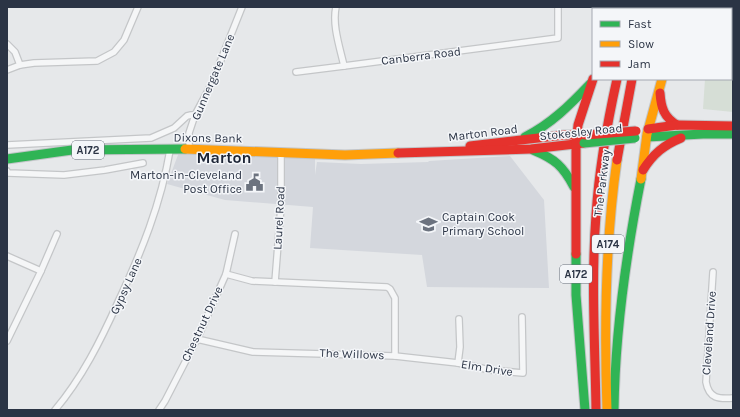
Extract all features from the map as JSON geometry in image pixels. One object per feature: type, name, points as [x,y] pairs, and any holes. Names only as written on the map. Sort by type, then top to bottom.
[{"type":"main road","name":"The Parkway","points":[[596,410],[594,271],[596,215],[603,154],[617,80]]},
{"type":"main road","name":"The Parkway","points":[[606,410],[606,293],[608,234],[618,148],[632,80]]},
{"type":"main road","points":[[581,139],[578,125],[593,81]]},
{"type":"main road","points":[[520,140],[547,125],[561,114],[593,81]]},
{"type":"main road","points":[[660,83],[660,102],[663,114],[677,125]]},
{"type":"main road","points":[[648,133],[660,83]]},
{"type":"main road","name":"Stokesley Road","points":[[648,133],[677,125],[733,126]]},
{"type":"main road","name":"Stokesley Road","points":[[504,146],[531,149],[581,139],[648,133],[733,134]]},
{"type":"main road","name":"A174","points":[[614,410],[616,352],[629,237],[648,133]]},
{"type":"main road","name":"A174","points":[[642,170],[658,149],[690,134]]},
{"type":"main road","name":"Marton Road","points":[[432,152],[452,148],[504,146],[520,140],[564,135],[581,139]]},
{"type":"main road","name":"A172","points":[[581,139],[575,189],[576,295],[585,410]]},
{"type":"main road","name":"Dixons Bank","points":[[7,158],[72,150],[189,149],[346,155],[432,152]]},
{"type":"main road","name":"A172","points":[[531,149],[551,157],[559,163],[566,171],[575,189]]},
{"type":"street","points":[[7,70],[20,65],[97,61],[114,52],[124,40],[138,7]]},
{"type":"street","name":"Gunnergate Lane","points":[[189,149],[190,133],[195,115],[211,85],[242,7]]},
{"type":"street","points":[[336,7],[334,13],[344,66]]},
{"type":"street","name":"Canberra Road","points":[[296,72],[558,38],[558,7]]},
{"type":"street","points":[[7,44],[15,52],[20,65]]},
{"type":"street","points":[[7,145],[79,140],[147,139],[164,134],[174,128],[187,116],[195,115]]},
{"type":"street","name":"Gypsy Lane","points":[[55,410],[74,386],[90,359],[107,328],[132,273],[146,239],[157,205],[170,150]]},
{"type":"street","name":"Laurel Road","points":[[275,282],[281,206],[281,153]]},
{"type":"street","points":[[7,171],[8,173],[64,175],[105,170],[141,163],[139,156]]},
{"type":"street","points":[[7,341],[41,272],[57,234]]},
{"type":"street","name":"Chestnut Drive","points":[[159,410],[196,339],[226,274],[235,234]]},
{"type":"street","points":[[7,256],[41,272]]},
{"type":"street","name":"Cleveland Drive","points":[[713,272],[706,382],[707,389],[714,397],[733,398]]},
{"type":"street","name":"The Willows","points":[[196,339],[253,352],[395,356],[395,298],[387,287],[252,281],[226,274]]},
{"type":"street","name":"Elm Drive","points":[[395,356],[458,363],[490,370],[522,373],[522,317]]},
{"type":"street","points":[[458,363],[460,347],[459,319]]},
{"type":"shaded area","points":[[733,23],[733,112],[703,109],[705,80],[732,80]]},
{"type":"shaded area","name":"Captain Cook Primary School","points":[[181,147],[315,153],[315,175],[317,162],[361,164],[428,162],[510,156],[544,200],[549,288],[427,287],[422,255],[310,248],[313,207],[225,200],[167,184]]},
{"type":"traffic: fast","points":[[525,137],[552,120],[568,107],[590,84]]},
{"type":"traffic: fast","points":[[647,137],[733,134]]},
{"type":"traffic: fast","points":[[584,143],[635,138]]},
{"type":"traffic: fast","points":[[7,159],[72,150],[185,149]]},
{"type":"traffic: fast","points":[[533,150],[558,164],[574,187]]},
{"type":"traffic: fast","points":[[614,410],[622,294],[641,179]]},
{"type":"traffic: fast","points":[[576,254],[576,295],[585,410]]},
{"type":"traffic: slow","points":[[641,179],[647,134],[662,80]]},
{"type":"traffic: slow","points":[[185,149],[345,155],[398,153]]},
{"type":"traffic: slow","points":[[607,410],[606,285],[610,222],[617,160]]},
{"type":"traffic: jam","points":[[576,254],[576,144],[578,125],[593,80]]},
{"type":"traffic: jam","points":[[596,410],[594,288],[596,215],[604,147],[617,80]]},
{"type":"traffic: jam","points":[[617,160],[632,80]]},
{"type":"traffic: jam","points":[[660,93],[664,112],[669,119],[677,125]]},
{"type":"traffic: jam","points":[[648,129],[677,125],[733,126]]},
{"type":"traffic: jam","points":[[585,135],[636,131]]},
{"type":"traffic: jam","points":[[470,146],[564,135],[583,135]]},
{"type":"traffic: jam","points":[[643,170],[659,151],[681,138]]},
{"type":"traffic: jam","points":[[398,153],[531,149],[584,143]]},
{"type":"place","name":"Marton-in-Cleveland Post Office","points":[[255,182]]},
{"type":"place","name":"Captain Cook Primary School","points":[[429,224]]},
{"type":"district","name":"Marton","points":[[224,157]]}]
